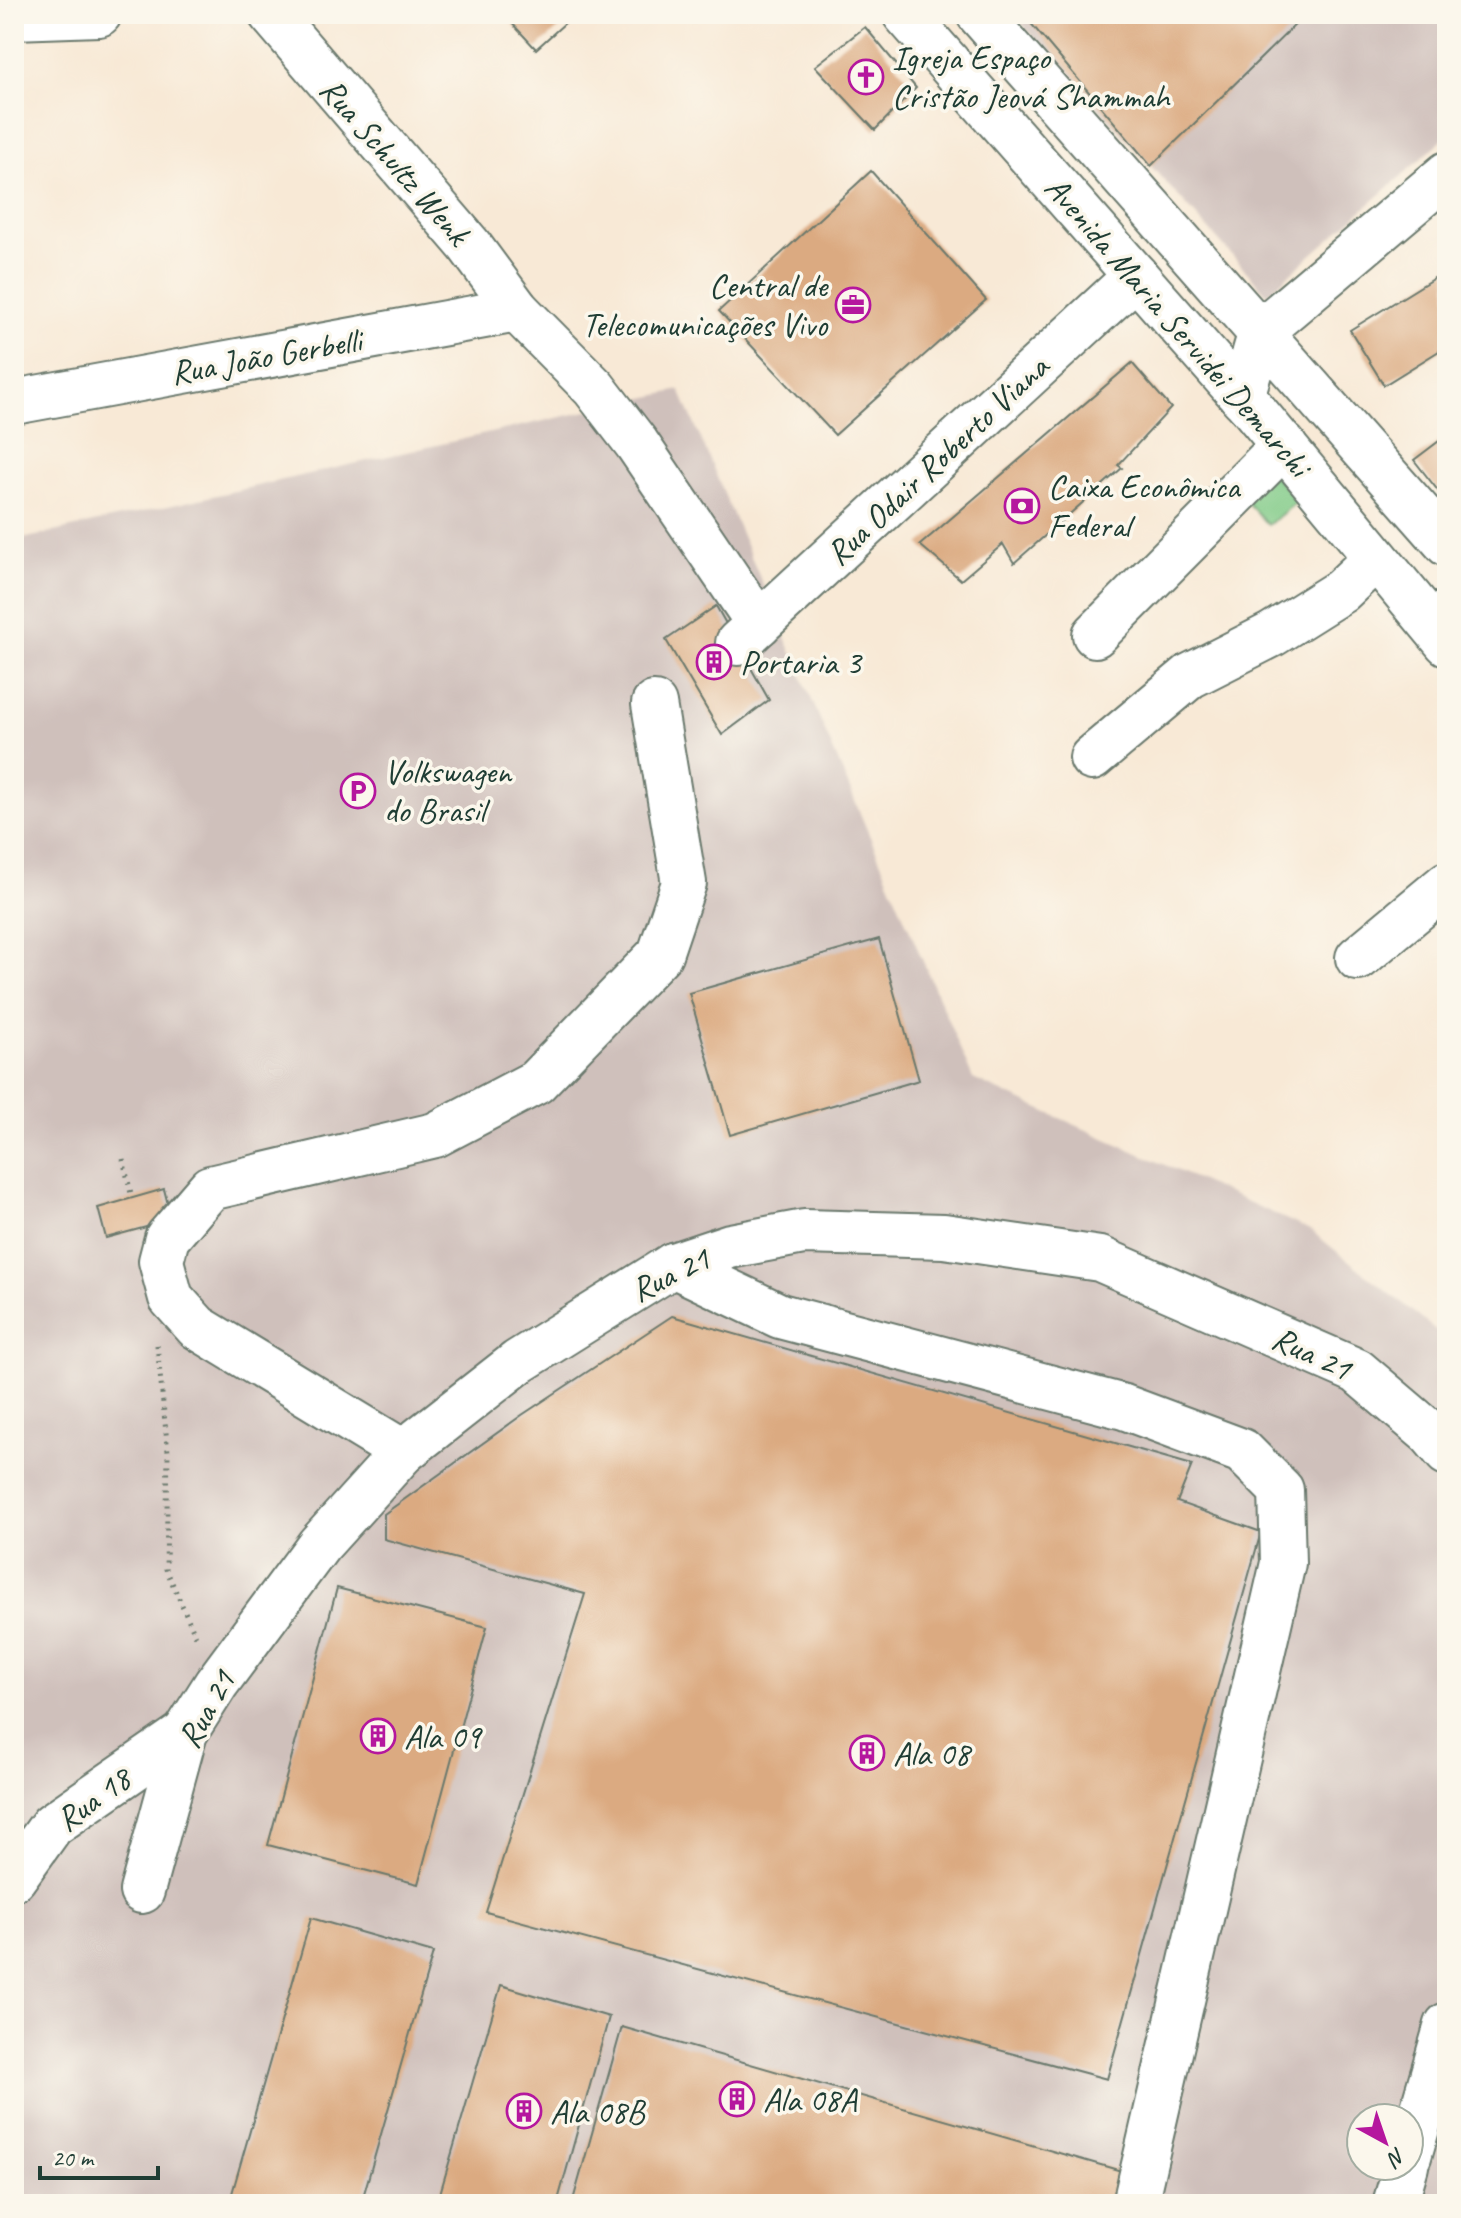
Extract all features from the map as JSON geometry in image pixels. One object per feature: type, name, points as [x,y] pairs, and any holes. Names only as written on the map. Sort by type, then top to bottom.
[{"type":"street","points":[[14,17],[99,14]]},
{"type":"street","name":"Rua Schultz Wenk","points":[[271,14],[469,245],[517,310],[594,388],[637,444],[748,634]]},
{"type":"street","name":"Avenida Maria Servidei Demarchi","points":[[905,14],[1284,445],[1447,643]]},
{"type":"street","name":"Avenida Maria Servidei Demarchi","points":[[979,14],[1447,544]]},
{"type":"street","points":[[1242,397],[1261,331],[1447,174]]},
{"type":"street","name":"Rua Odair Roberto Viana","points":[[748,634],[1136,276]]},
{"type":"street","name":"Rua João Gerbelli","points":[[14,402],[517,310]]},
{"type":"street","points":[[1095,635],[1284,445]]},
{"type":"street","points":[[1092,758],[1190,676],[1271,635],[1341,591],[1375,559]]},
{"type":"street","points":[[403,1452],[197,1327],[171,1298],[161,1261],[167,1238],[210,1188],[435,1135],[536,1082],[660,954],[684,883],[654,704]]},
{"type":"street","points":[[1358,958],[1447,884]]},
{"type":"street","name":"Rua 21","points":[[142,1891],[185,1733],[216,1684],[319,1545],[403,1452],[518,1362],[673,1265],[730,1246],[804,1232],[944,1236],[1100,1259],[1357,1371],[1431,1434],[1447,1453]]},
{"type":"street","points":[[673,1265],[780,1316],[1124,1407],[1242,1451],[1281,1490],[1283,1563],[1135,2204]]},
{"type":"street","name":"Rua 18","points":[[14,1878],[52,1825],[185,1733]]},
{"type":"street","points":[[1425,2102],[1447,2025]]},
{"type":"street","points":[[1395,2204],[1401,2182]]},
{"type":"path","points":[[123,1159],[132,1198]]},
{"type":"path","points":[[155,1330],[168,1452],[166,1569],[216,1684]]},
{"type":"shaded area","points":[[1013,14],[1447,14],[1447,136],[1267,294]]},
{"type":"shaded area","name":"Volkswagen do Brasil","points":[[680,390],[973,1079],[1310,1230],[1447,1339],[1447,2204],[14,2204],[14,541]]},
{"type":"green space","points":[[1267,468],[1298,501],[1268,525],[1240,495]]},
{"type":"building","points":[[516,14],[575,14],[536,49],[509,20]]},
{"type":"building","points":[[1023,14],[1306,14],[1151,166]]},
{"type":"building","name":"Igreja Espaço Cristão Jeová Shammah","points":[[865,27],[916,88],[875,130],[815,66]]},
{"type":"building","name":"Central de Telecomunicações Vivo","points":[[871,171],[986,300],[835,435],[719,311]]},
{"type":"building","points":[[1447,270],[1447,346],[1384,385],[1350,330]]},
{"type":"building","name":"Caixa Econômica Federal","points":[[1132,363],[1171,408],[1118,465],[1122,468],[1014,563],[1003,544],[961,580],[920,545]]},
{"type":"building","points":[[1447,435],[1447,502],[1414,460]]},
{"type":"building","name":"Portaria 3","points":[[716,606],[769,700],[722,735],[666,640]]},
{"type":"building","points":[[879,939],[919,1080],[730,1135],[689,993]]},
{"type":"building","points":[[164,1189],[172,1220],[106,1238],[98,1208]]},
{"type":"building","name":"Ala 08","points":[[672,1316],[1192,1465],[1177,1502],[1261,1532],[1107,2079],[486,1912],[585,1594],[384,1539],[384,1514],[522,1415]]},
{"type":"building","name":"Ala 09","points":[[337,1588],[487,1627],[418,1884],[268,1845]]},
{"type":"building","points":[[311,1918],[433,1953],[361,2204],[229,2204]]},
{"type":"building","name":"Ala 08B","points":[[501,1985],[609,2017],[557,2204],[437,2204]]},
{"type":"building","name":"Ala 08A","points":[[622,2027],[1125,2172],[1117,2204],[572,2204]]},
{"type":"place","name":"Igreja Espaço Cristão Jeová Shammah","points":[[866,77]]},
{"type":"place","name":"Central de Telecomunicações Vivo","points":[[853,305]]},
{"type":"place","name":"Caixa Econômica Federal","points":[[1022,506]]},
{"type":"place","name":"Portaria 3","points":[[714,662]]},
{"type":"place","name":"Volkswagen do Brasil","points":[[358,791]]},
{"type":"place","name":"Ala 09","points":[[378,1736]]},
{"type":"place","name":"Ala 08","points":[[867,1753]]},
{"type":"place","name":"Ala 08A","points":[[737,2099]]},
{"type":"place","name":"Ala 08B","points":[[524,2111]]}]
